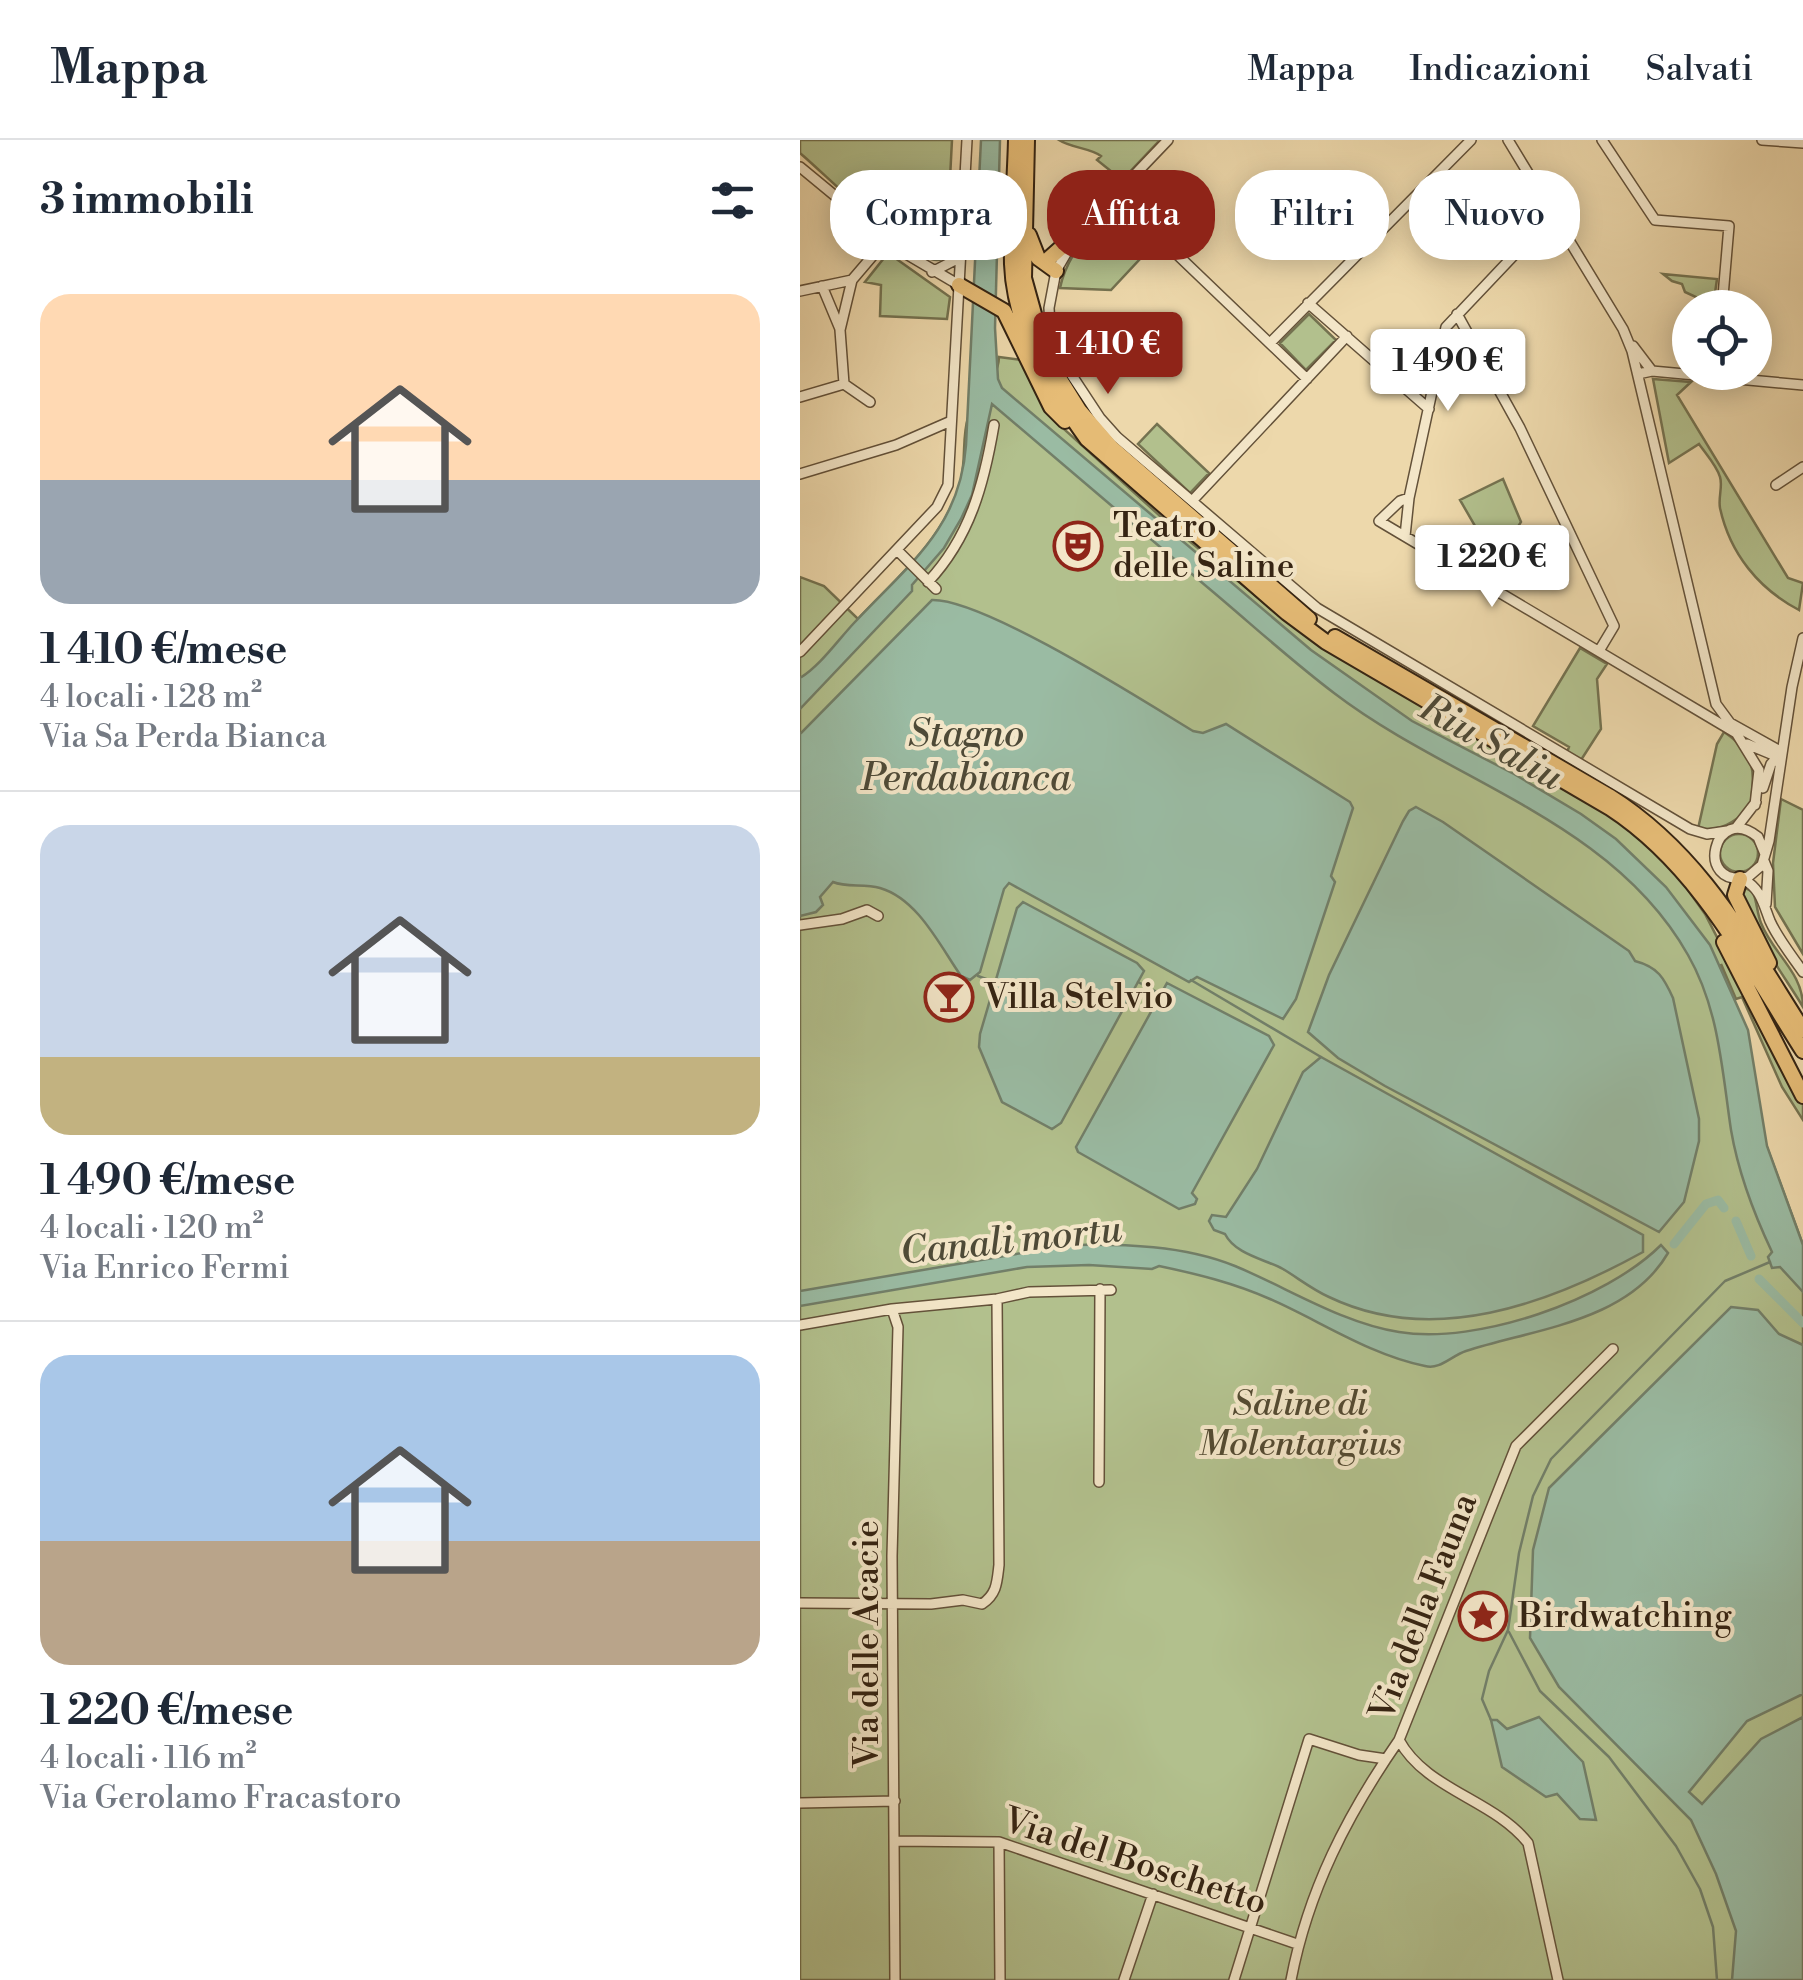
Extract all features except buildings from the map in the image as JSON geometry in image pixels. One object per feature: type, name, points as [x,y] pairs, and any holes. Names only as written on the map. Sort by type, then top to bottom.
[{"type":"highway","points":[[1016,140],[1014,280],[1036,355],[1087,439]]},
{"type":"highway","points":[[1026,170],[1027,140]]},
{"type":"highway","points":[[1027,220],[1033,252],[1050,267],[1056,260]]},
{"type":"highway","points":[[1024,260],[1024,278],[1038,332],[1054,370],[1098,434],[1315,623],[1650,824],[1688,860],[1710,888],[1803,1030]]},
{"type":"highway","points":[[995,302],[1006,297],[1014,280]]},
{"type":"highway","points":[[963,287],[995,302],[1014,326],[1051,406],[1315,634],[1629,820],[1686,873],[1803,1051]]},
{"type":"highway","points":[[1741,879],[1735,895],[1773,970],[1772,982]]},
{"type":"highway","points":[[1718,918],[1716,927],[1803,1096]]},
{"type":"street","points":[[965,170],[967,140]]},
{"type":"street","points":[[1139,170],[1168,140]]},
{"type":"street","points":[[1270,343],[1471,140]]},
{"type":"street","points":[[1508,140],[1526,170]]},
{"type":"street","points":[[1602,140],[1655,220],[1729,226],[1724,290]]},
{"type":"street","points":[[1762,140],[1803,143]]},
{"type":"street","points":[[800,166],[830,192]]},
{"type":"street","points":[[844,384],[840,330],[852,280],[870,260]]},
{"type":"street","points":[[915,260],[963,287]]},
{"type":"street","points":[[932,272],[954,260]]},
{"type":"street","points":[[800,652],[936,507],[948,485],[963,287],[961,260]]},
{"type":"street","points":[[1183,260],[1307,379]]},
{"type":"street","points":[[1405,536],[1408,498],[1446,327],[1509,260]]},
{"type":"street","points":[[1579,260],[1652,372]]},
{"type":"street","points":[[1050,267],[1050,326],[1070,374],[1100,418],[1117,437],[1317,608],[1690,829],[1707,834],[1748,830],[1758,837],[1768,871]]},
{"type":"street","points":[[800,291],[852,280]]},
{"type":"street","points":[[822,286],[840,330]]},
{"type":"street","points":[[1308,303],[1429,409]]},
{"type":"street","points":[[1457,314],[1520,428],[1614,626],[1599,651]]},
{"type":"street","points":[[1192,501],[1347,336]]},
{"type":"street","points":[[1627,338],[1712,692],[1718,708],[1745,742],[1760,770],[1755,805]]},
{"type":"street","points":[[1638,374],[1672,373]]},
{"type":"street","points":[[1772,381],[1803,385]]},
{"type":"street","points":[[800,397],[844,384]]},
{"type":"street","points":[[844,384],[870,402]]},
{"type":"street","points":[[800,474],[896,445],[952,421]]},
{"type":"street","points":[[897,550],[930,583],[954,550],[976,508],[994,424]]},
{"type":"street","points":[[1776,486],[1803,467]]},
{"type":"street","points":[[1408,498],[1400,500],[1379,521],[1697,710],[1782,752]]},
{"type":"street","points":[[1766,907],[1769,841],[1803,638]]},
{"type":"street","points":[[1697,710],[1708,712],[1718,708]]},
{"type":"street","points":[[1745,742],[1771,754],[1782,752]]},
{"type":"street","points":[[1782,752],[1770,764],[1755,805],[1717,841],[1714,858],[1722,872],[1754,885],[1771,922],[1803,972]]},
{"type":"street","points":[[1741,879],[1755,874],[1769,841]]},
{"type":"street","points":[[800,924],[842,919],[868,910],[878,916]]},
{"type":"street","points":[[800,1325],[892,1308],[997,1300],[1030,1292],[1105,1290],[1099,1482]]},
{"type":"street","points":[[800,1602],[931,1604],[963,1600],[982,1604],[990,1598],[997,1587],[997,1300]]},
{"type":"street","name":"Via delle Acacie","points":[[892,1308],[898,1327],[893,1601],[895,1980]]},
{"type":"street","name":"Via della Fauna","points":[[1558,1980],[1528,1843],[1516,1828],[1422,1770],[1399,1740],[1516,1446],[1613,1349]]},
{"type":"street","points":[[1234,1980],[1308,1739],[1358,1755],[1386,1759]]},
{"type":"street","points":[[1291,1980],[1297,1944],[1321,1874],[1399,1740]]},
{"type":"street","points":[[800,1804],[895,1801]]},
{"type":"street","name":"Via del Boschetto","points":[[894,1841],[999,1842],[1297,1944]]},
{"type":"street","points":[[999,1842],[1000,1980]]},
{"type":"street","points":[[1124,1980],[1153,1894]]},
{"type":"green space","points":[[800,140],[952,140],[950,170],[830,170],[830,180],[800,153]]},
{"type":"green space","points":[[1059,140],[1160,140],[1132,170],[1110,170],[1097,160],[1101,156]]},
{"type":"green space","points":[[882,260],[898,260],[950,297],[947,319],[880,316],[881,285],[865,282]]},
{"type":"green space","points":[[1071,260],[1139,260],[1111,290],[1060,288]]},
{"type":"green space","points":[[1663,274],[1717,279],[1715,290],[1684,290],[1682,284]]},
{"type":"green space","points":[[1309,314],[1336,340],[1306,370],[1280,343]]},
{"type":"green space","name":"Saline di Molentargius","points":[[999,357],[1021,360],[1055,421],[1170,525],[1290,624],[1351,664],[1620,820],[1674,870],[1705,914],[1803,1104],[1803,1120],[1782,1087],[1742,997],[1736,999],[1721,964],[1761,1131],[1803,1245],[1803,1980],[800,1980],[800,577],[824,586],[858,619],[904,572],[933,538],[954,500],[962,471],[968,418],[995,374]]},
{"type":"green space","points":[[1653,379],[1672,380],[1672,390],[1682,390],[1677,395],[1788,578],[1803,583],[1799,610],[1759,581],[1739,555],[1720,508],[1719,473],[1699,444],[1669,463]]},
{"type":"green space","points":[[1157,424],[1209,473],[1190,493],[1138,444]]},
{"type":"green space","points":[[1503,479],[1521,522],[1492,567],[1472,554],[1482,538],[1460,500]]},
{"type":"green space","points":[[1580,648],[1607,664],[1597,679],[1601,729],[1581,760],[1567,752],[1569,747],[1533,726]]},
{"type":"green space","points":[[1724,732],[1748,756],[1753,784],[1750,808],[1727,825],[1698,829],[1717,744]]},
{"type":"green space","points":[[1781,799],[1803,810],[1803,954],[1775,907],[1773,863]]},
{"type":"green space","points":[[1739,834],[1753,839],[1758,853],[1753,867],[1739,872],[1725,867],[1720,853],[1725,839]]},
{"type":"green space","points":[[1745,888],[1753,892],[1766,934],[1798,983],[1803,1007],[1758,934],[1745,903]]},
{"type":"water","points":[[981,140],[1000,140],[999,170],[980,170]]},
{"type":"water","points":[[975,260],[997,260],[995,328],[1002,388],[1311,650],[1412,721],[1581,814],[1616,839],[1666,887],[1710,945],[1748,1030],[1767,1146],[1803,1245],[1803,1292],[1780,1267],[1772,1268],[1768,1257],[1772,1252],[1747,1192],[1734,1145],[1718,1040],[1707,997],[1688,955],[1656,909],[1617,870],[1573,836],[1379,724],[1334,693],[992,404],[972,495],[944,548],[912,585],[912,591],[800,709],[800,678],[822,660],[911,564],[942,523],[962,474]]},
{"type":"water","name":"Stagno Perdabianca","points":[[932,600],[956,604],[1024,633],[1193,731],[1203,733],[1226,724],[1350,802],[1353,808],[1331,876],[1335,882],[1296,999],[1283,1019],[1197,977],[1189,982],[1009,883],[980,972],[970,980],[961,976],[917,913],[880,888],[833,882],[820,897],[823,905],[816,912],[800,916],[800,734]]},
{"type":"water","points":[[1416,807],[1629,951],[1635,961],[1655,970],[1666,985],[1673,998],[1699,1119],[1699,1141],[1684,1202],[1659,1232],[1385,1086],[1338,1058],[1308,1032],[1329,975],[1403,821]]},
{"type":"water","name":"Stagno Perdabianca","points":[[1023,902],[1137,963],[1144,971],[1061,1123],[1052,1129],[1002,1102],[979,1047],[1017,908]]},
{"type":"water","points":[[1167,983],[1269,1036],[1274,1045],[1192,1193],[1197,1199],[1195,1204],[1179,1209],[1078,1152],[1076,1147]]},
{"type":"water","points":[[1321,1057],[1643,1235],[1643,1252],[1530,1302],[1490,1313],[1409,1318],[1368,1312],[1329,1297],[1243,1251],[1225,1234],[1214,1230],[1209,1221],[1212,1215],[1226,1217],[1257,1169],[1303,1072]]},
{"type":"water","points":[[1069,1245],[1132,1246],[1195,1254],[1235,1266],[1357,1321],[1399,1332],[1430,1334],[1465,1332],[1539,1314],[1608,1284],[1661,1245],[1668,1253],[1651,1276],[1604,1309],[1549,1329],[1466,1351],[1430,1367],[1385,1354],[1243,1288],[1159,1266],[1027,1267],[800,1306],[800,1291]]},
{"type":"water","points":[[1731,1307],[1758,1310],[1779,1334],[1803,1345],[1803,1694],[1747,1721],[1689,1792],[1702,1804],[1761,1739],[1803,1717],[1803,1980],[1732,1980],[1736,1931],[1691,1820],[1559,1687],[1530,1638],[1533,1550],[1549,1488]]},
{"type":"water","points":[[1539,1717],[1583,1762],[1596,1820],[1580,1819],[1557,1794],[1546,1797],[1502,1767],[1491,1720],[1507,1729]]},
{"type":"waterway","points":[[978,976],[997,983]]},
{"type":"waterway","points":[[1191,980],[1321,1057]]},
{"type":"waterway","points":[[1138,982],[1159,993]]},
{"type":"waterway","name":"Canali mortu","points":[[1674,1244],[1706,1204],[1718,1200],[1724,1208]]},
{"type":"waterway","name":"Canali mortu","points":[[1736,1221],[1751,1256]]},
{"type":"waterway","points":[[1491,1720],[1482,1699],[1489,1671],[1508,1630],[1519,1553],[1533,1496],[1551,1459],[1725,1281],[1770,1262]]},
{"type":"waterway","name":"Canali mortu","points":[[1759,1279],[1803,1323]]},
{"type":"waterway","points":[[1509,1632],[1540,1691],[1609,1757],[1676,1846],[1700,1889],[1713,1927],[1717,1980]]},
{"type":"place","name":"Teatro delle Saline","points":[[1078,546]]},
{"type":"place","name":"Villa Stelvio","points":[[949,997]]},
{"type":"place","name":"Birdwatching","points":[[1483,1616]]},
{"type":"water label","name":"Riu Saliu","points":[[1491,743]]}]
